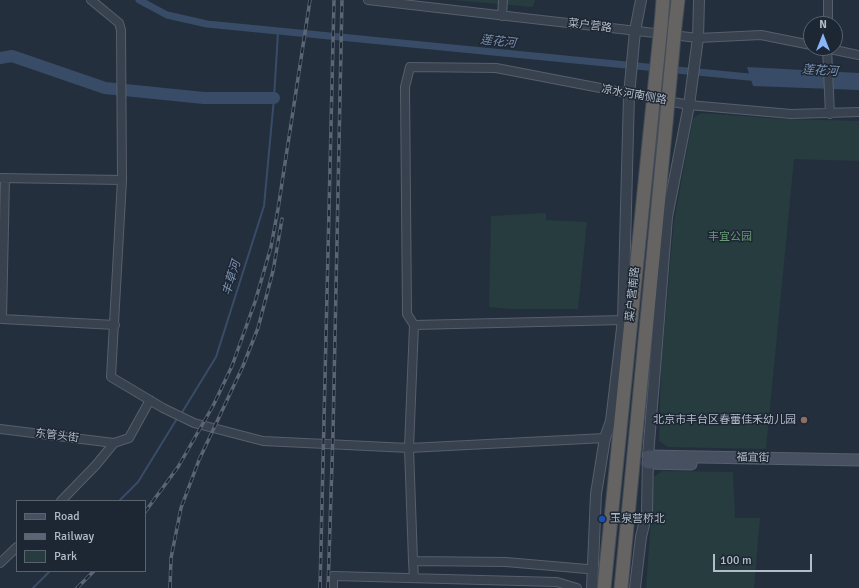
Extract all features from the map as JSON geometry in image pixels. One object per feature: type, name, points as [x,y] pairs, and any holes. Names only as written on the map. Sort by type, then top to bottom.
[{"type":"highway","name":"菜户营南路","points":[[604,588],[663,0]]},
{"type":"highway","name":"菜户营南路","points":[[621,588],[678,0]]},
{"type":"highway","points":[[611,421],[623,394]]},
{"type":"main road","name":"福宜街","points":[[648,460],[859,460]]},
{"type":"main road","name":"福宜街","points":[[648,460],[859,466]]},
{"type":"street","points":[[91,0],[119,23],[122,180],[111,377],[163,408],[194,423],[263,440],[409,448],[605,438]]},
{"type":"street","name":"菜户营路","points":[[368,0],[698,38],[761,35],[803,43]]},
{"type":"street","points":[[502,16],[503,0]]},
{"type":"street","points":[[635,31],[641,0]]},
{"type":"street","points":[[635,588],[641,536],[648,512],[648,460],[667,217],[689,105],[698,38],[699,0]]},
{"type":"street","points":[[828,0],[828,16]]},
{"type":"street","name":"菜户营南路","points":[[592,588],[596,494],[605,438],[611,421],[623,320],[629,95],[635,31]]},
{"type":"street","points":[[843,52],[859,55]]},
{"type":"street","points":[[827,56],[830,114]]},
{"type":"street","name":"凉水河南侧路","points":[[414,325],[407,314],[404,87],[410,67],[496,68],[629,95],[689,105],[791,114],[859,112]]},
{"type":"street","points":[[115,325],[2,319],[2,178],[122,180]]},
{"type":"street","points":[[414,578],[409,448],[414,325],[623,320]]},
{"type":"street","points":[[62,500],[96,465],[114,443],[129,438],[150,400]]},
{"type":"street","name":"东管头街","points":[[0,428],[114,443]]},
{"type":"street","points":[[0,563],[16,548]]},
{"type":"street","points":[[413,561],[506,562],[587,569]]},
{"type":"street","points":[[333,588],[333,576],[557,582],[577,588]]},
{"type":"green space","points":[[453,0],[535,0],[533,7]]},
{"type":"green space","name":"丰宜公园","points":[[702,113],[782,119],[859,121],[859,161],[794,159],[766,449],[668,447],[659,441],[661,367],[674,221],[693,118]]},
{"type":"green space","points":[[546,213],[546,220],[587,222],[578,309],[511,309],[489,307],[491,216]]},
{"type":"green space","points":[[662,471],[733,472],[735,518],[760,518],[754,588],[646,588],[654,477]]},
{"type":"water","points":[[747,67],[859,73],[859,90],[753,86]]},
{"type":"waterway","name":"莲花河","points":[[139,0],[167,15],[207,24],[759,78]]},
{"type":"waterway","name":"丰草河","points":[[181,414],[216,357],[264,206],[274,98],[278,32]]},
{"type":"waterway","points":[[0,58],[12,56],[105,88],[204,98],[274,98]]},
{"type":"waterway","name":"丰草河","points":[[120,500],[138,482],[178,417]]},
{"type":"waterway","name":"丰草河","points":[[33,588],[49,572]]},
{"type":"railway","points":[[146,511],[178,467],[213,406],[232,366],[255,302],[271,247],[278,209],[310,0]]},
{"type":"railway","points":[[320,588],[334,0]]},
{"type":"railway","points":[[328,588],[333,433],[342,0]]},
{"type":"railway","points":[[170,588],[171,558],[181,508],[199,460],[243,366],[258,328],[273,271],[282,219]]},
{"type":"railway","points":[[77,588],[93,572]]},
{"type":"place","name":"北京市丰台区春蕾佳禾幼儿园","points":[[804,420]]},
{"type":"place","name":"玉泉营桥北","points":[[602,519]]}]
